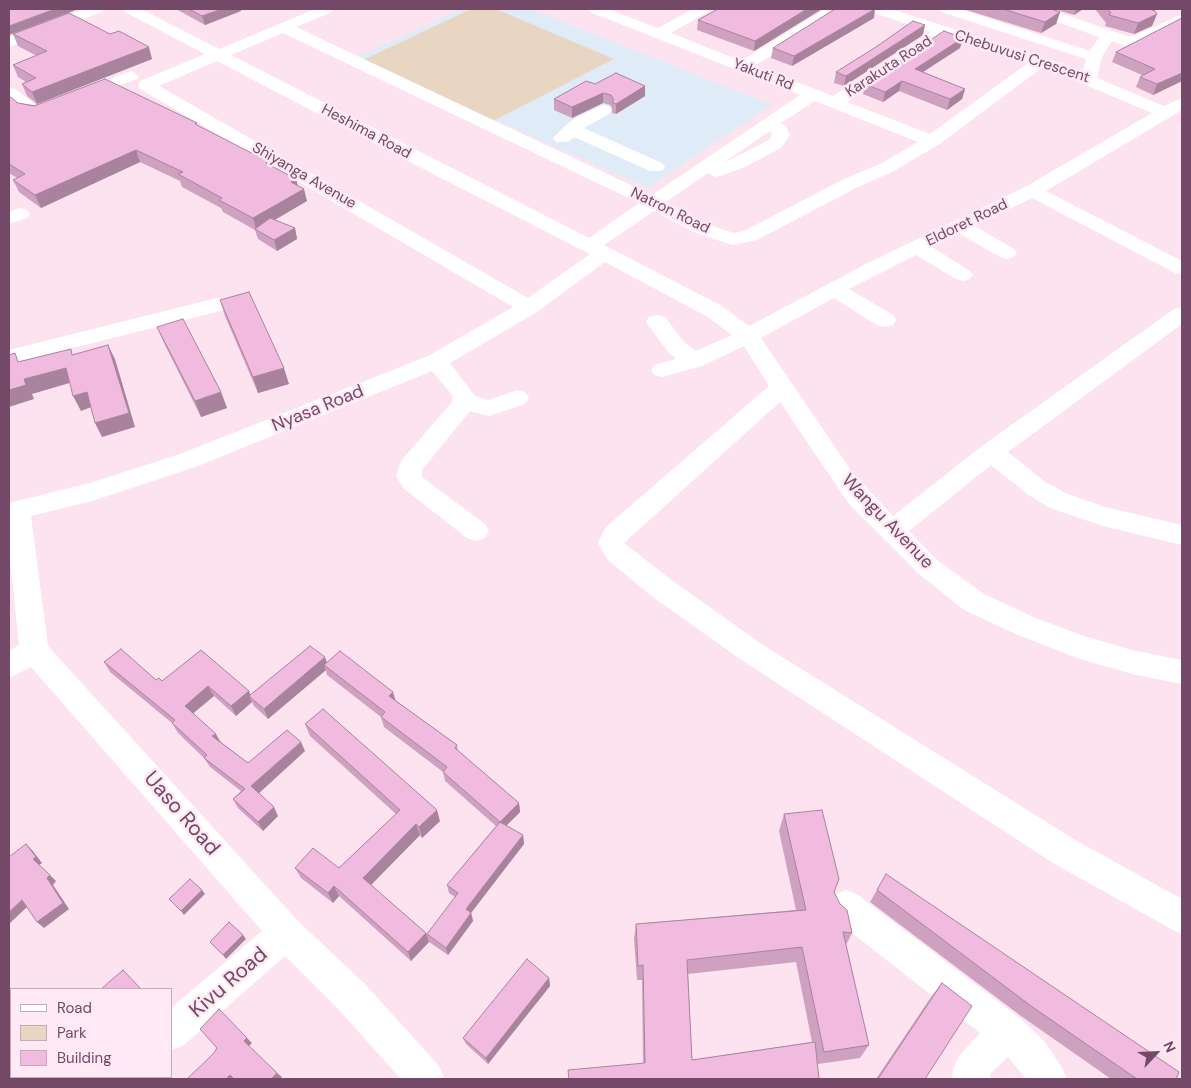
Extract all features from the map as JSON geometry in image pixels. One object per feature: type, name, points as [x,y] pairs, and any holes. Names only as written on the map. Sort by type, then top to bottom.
[{"type":"street","points":[[9,42],[97,9]]},
{"type":"street","name":"Heshima Road","points":[[130,9],[596,250]]},
{"type":"street","points":[[146,17],[166,9]]},
{"type":"street","points":[[9,93],[27,108],[34,111],[47,110],[218,54],[285,28],[327,9]]},
{"type":"street","name":"Yakuti Rd","points":[[595,9],[661,33],[932,141]]},
{"type":"street","points":[[661,33],[703,9]]},
{"type":"street","points":[[742,66],[835,9]]},
{"type":"street","name":"Chebuvusi Crescent","points":[[876,9],[1174,108]]},
{"type":"street","points":[[946,9],[1094,57]]},
{"type":"street","points":[[1035,9],[1126,41],[1137,41],[1182,18]]},
{"type":"street","name":"Natron Road","points":[[285,28],[652,202],[703,229],[720,236],[742,239],[886,168],[932,141],[1040,62]]},
{"type":"street","name":"Karakuta Road","points":[[835,102],[943,31]]},
{"type":"street","points":[[1091,79],[1094,57],[1108,35]]},
{"type":"street","name":"Shiyanga Avenue","points":[[114,66],[529,307]]},
{"type":"street","name":"Nyasa Road","points":[[13,511],[92,492],[189,460],[436,361],[529,307],[652,202],[814,94]]},
{"type":"street","points":[[9,114],[27,108]]},
{"type":"street","name":"Eldoret Road","points":[[662,370],[694,361],[748,336],[834,289],[1032,191],[1174,108]]},
{"type":"street","points":[[546,152],[572,129],[603,110]]},
{"type":"street","points":[[572,129],[656,167]]},
{"type":"street","points":[[1032,191],[1182,269]]},
{"type":"street","points":[[961,226],[1007,253]]},
{"type":"street","points":[[917,247],[963,275]]},
{"type":"street","name":"Wangu Avenue","points":[[596,250],[673,288],[714,312],[748,336],[843,478],[928,568],[974,602],[1080,648],[1132,662],[1182,672]]},
{"type":"street","points":[[834,289],[885,320]]},
{"type":"street","points":[[9,357],[217,305]]},
{"type":"street","points":[[891,531],[991,452],[1182,314]]},
{"type":"street","points":[[657,322],[676,347],[694,361]]},
{"type":"street","points":[[436,361],[463,394],[464,401],[410,467],[408,473],[413,482],[476,531]]},
{"type":"street","points":[[781,388],[614,534],[611,543],[616,552],[660,587],[753,653],[1065,852],[1182,918]]},
{"type":"street","points":[[464,401],[489,408],[517,398]]},
{"type":"street","points":[[991,452],[1036,488],[1059,501],[1104,516],[1182,534]]},
{"type":"street","name":"Uaso Road","points":[[13,511],[21,658],[286,933],[352,997],[426,1079]]},
{"type":"street","points":[[846,907],[939,976],[1008,1032],[1032,1056],[1048,1079]]},
{"type":"street","name":"Kivu Road","points":[[172,1031],[286,933]]},
{"type":"street","points":[[971,1079],[972,1069],[977,1061],[1008,1032]]},
{"type":"shaded area","points":[[462,9],[531,9],[772,105],[648,188],[355,58]]},
{"type":"green space","points":[[471,9],[496,9],[614,59],[489,123],[361,61]]},
{"type":"building","points":[[9,9],[55,9],[9,26]]},
{"type":"building","points":[[189,9],[222,9],[202,16]]},
{"type":"building","points":[[718,9],[807,9],[755,41],[698,20]]},
{"type":"building","points":[[835,9],[875,9],[794,56],[773,48]]},
{"type":"building","points":[[1003,9],[1051,9],[1060,12],[1045,22]]},
{"type":"building","points":[[1108,9],[1149,9],[1157,14],[1138,23],[1109,15],[1111,13]]},
{"type":"building","points":[[69,13],[110,34],[119,31],[149,47],[32,92],[22,84],[36,78],[13,65],[47,51],[13,34]]},
{"type":"building","points":[[1182,18],[1182,73],[1157,84],[1140,77],[1155,69],[1116,52]]},
{"type":"building","points":[[913,21],[925,25],[846,76],[836,72],[876,47]]},
{"type":"building","points":[[944,31],[963,38],[915,69],[965,89],[950,99],[902,81],[885,92],[865,84]]},
{"type":"building","points":[[616,73],[645,86],[616,104],[612,102],[614,100],[611,95],[603,93],[572,107],[554,99],[586,81],[595,84]]},
{"type":"building","points":[[105,79],[197,123],[195,124],[269,162],[266,163],[296,179],[291,182],[304,189],[253,218],[219,200],[222,198],[178,174],[183,172],[136,150],[35,195],[13,180],[25,174],[9,164],[9,96],[18,103],[34,106]]},
{"type":"building","points":[[270,218],[295,228],[274,240],[255,229]]},
{"type":"building","points":[[249,292],[284,368],[253,377],[220,300]]},
{"type":"building","points":[[183,319],[221,392],[195,401],[157,327]]},
{"type":"building","points":[[108,345],[129,413],[95,423],[87,392],[73,396],[66,368],[24,379],[26,385],[9,390],[9,355],[15,353],[18,362],[71,349],[72,355]]},
{"type":"building","points":[[310,646],[325,657],[264,709],[249,696]]},
{"type":"building","points":[[121,649],[156,680],[159,678],[162,681],[201,650],[249,691],[231,706],[208,686],[185,706],[216,734],[212,736],[248,763],[287,730],[301,742],[251,786],[274,807],[258,822],[233,799],[245,789],[204,758],[207,755],[172,723],[175,720],[104,662]]},
{"type":"building","points":[[340,651],[393,692],[389,696],[457,745],[455,748],[519,803],[500,822],[443,772],[447,767],[381,717],[385,712],[324,665]]},
{"type":"building","points":[[323,709],[437,810],[419,827],[416,824],[363,878],[426,933],[408,952],[334,886],[328,893],[295,868],[313,848],[339,868],[400,810],[305,724]]},
{"type":"building","points":[[822,810],[839,879],[834,892],[840,904],[847,910],[852,933],[843,932],[869,1045],[824,1052],[802,947],[687,960],[692,1060],[815,1042],[819,1079],[569,1079],[568,1070],[645,1063],[643,965],[638,966],[636,924],[806,910],[784,814]]},
{"type":"building","points":[[500,822],[523,835],[466,909],[471,913],[446,948],[427,934],[458,893],[447,885]]},
{"type":"building","points":[[26,844],[36,857],[33,859],[50,875],[47,878],[63,903],[37,922],[22,900],[9,912],[9,857]]},
{"type":"building","points":[[886,874],[1179,1072],[1176,1079],[1137,1079],[1031,1006],[877,890]]},
{"type":"building","points":[[190,879],[202,890],[181,911],[169,899]]},
{"type":"building","points":[[229,922],[243,935],[223,955],[210,942]]},
{"type":"building","points":[[527,959],[549,978],[486,1058],[463,1038]]},
{"type":"building","points":[[123,970],[140,988],[102,988]]},
{"type":"building","points":[[942,983],[972,1006],[925,1079],[878,1079]]},
{"type":"building","points":[[219,1009],[247,1038],[244,1041],[277,1073],[271,1079],[234,1079],[230,1075],[226,1079],[187,1079],[217,1048],[200,1029]]}]
